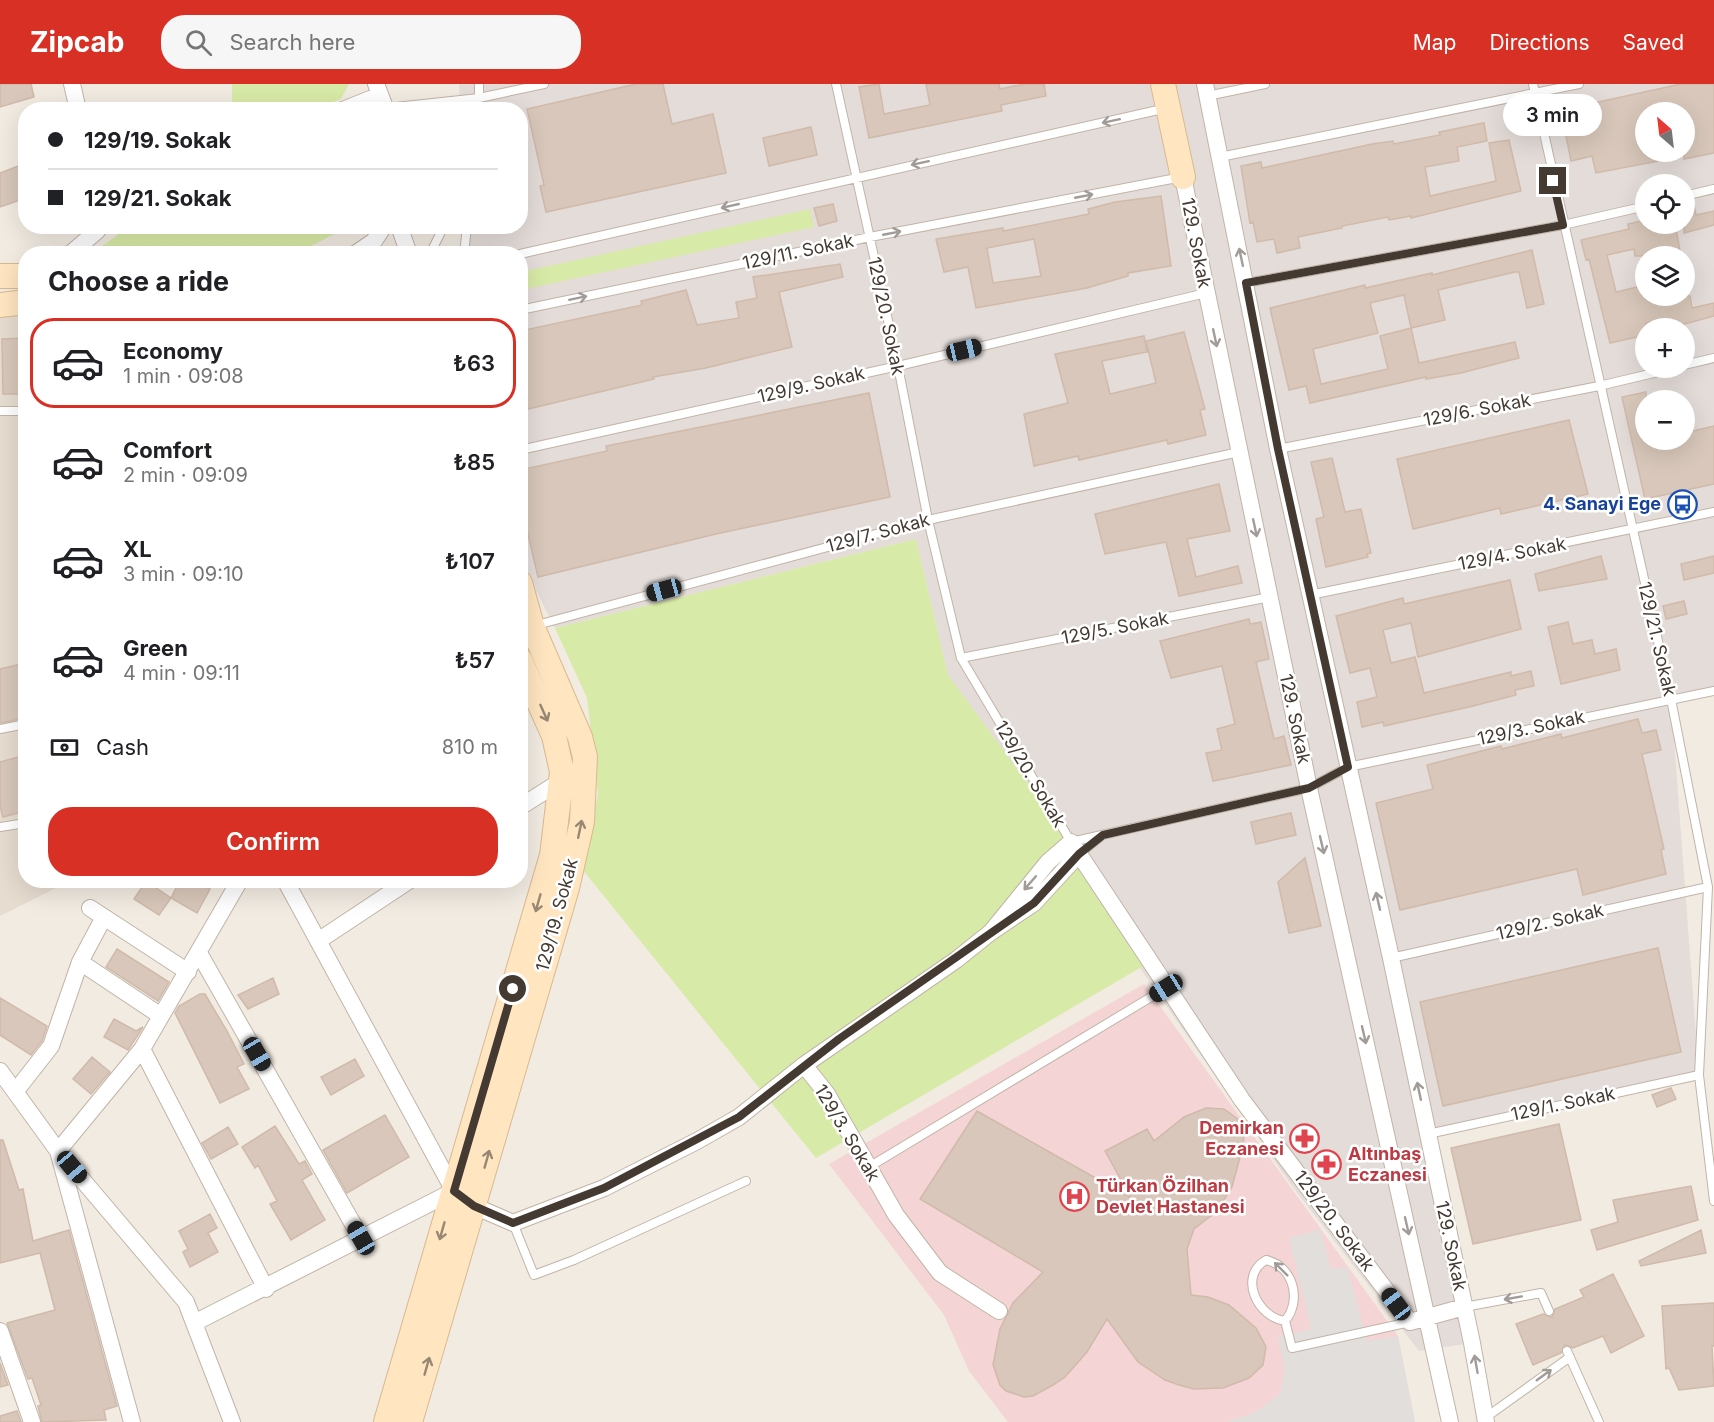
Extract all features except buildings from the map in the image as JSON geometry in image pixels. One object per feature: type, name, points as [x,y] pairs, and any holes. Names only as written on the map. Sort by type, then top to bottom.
[{"type":"main road","name":"129. Sokak","points":[[1162,84],[1183,177]]},
{"type":"main road","points":[[0,276],[18,276]]},
{"type":"main road","name":"129/19. Sokak","points":[[410,1422],[567,888],[582,822],[585,757],[580,737],[528,630]]},
{"type":"main road","name":"129/19. Sokak","points":[[386,1422],[552,855],[562,772],[554,736],[528,678]]},
{"type":"street","points":[[72,84],[76,102]]},
{"type":"street","name":"129. Sokak","points":[[1206,90],[1278,449],[1391,958],[1486,1420]]},
{"type":"street","name":"129. Sokak","points":[[1183,177],[1309,788],[1450,1422]]},
{"type":"street","points":[[79,246],[93,234]]},
{"type":"street","points":[[367,246],[379,234]]},
{"type":"street","points":[[528,802],[561,781]]},
{"type":"street","name":"129/3. Sokak","points":[[999,1311],[944,1277],[902,1222],[827,1094],[804,1065],[956,960],[991,932],[1048,862],[1075,848]]},
{"type":"street","name":"129/20. Sokak","points":[[1075,848],[1242,1100],[1410,1322]]},
{"type":"street","points":[[58,1151],[142,1049],[236,888]]},
{"type":"street","points":[[289,888],[454,1191],[474,1206],[513,1223],[604,1188],[698,1141],[739,1117],[804,1065]]},
{"type":"street","points":[[318,941],[398,888]]},
{"type":"street","points":[[90,908],[188,972]]},
{"type":"street","points":[[15,1092],[51,1046],[80,962],[104,917]]},
{"type":"street","points":[[199,953],[361,1238]]},
{"type":"street","points":[[80,962],[161,1016]]},
{"type":"street","points":[[142,1049],[266,1288]]},
{"type":"street","points":[[0,1071],[58,1151],[186,1302],[232,1422]]},
{"type":"street","points":[[58,1151],[132,1422]]},
{"type":"street","points":[[194,1323],[454,1191]]},
{"type":"street","points":[[1410,1322],[1464,1307]]},
{"type":"street","points":[[0,1331],[32,1422]]},
{"type":"lane","points":[[479,84],[479,102]]},
{"type":"lane","points":[[382,99],[479,98],[544,84]]},
{"type":"lane","name":"129/20. Sokak","points":[[836,84],[898,366],[928,520],[961,658],[1075,848]]},
{"type":"lane","points":[[1206,90],[1265,84]]},
{"type":"lane","points":[[1220,157],[1534,88],[1579,84]]},
{"type":"lane","name":"129/21. Sokak","points":[[1534,88],[1671,699],[1708,887],[1699,1075],[1714,1201]]},
{"type":"lane","points":[[528,252],[1168,108]]},
{"type":"lane","name":"129/11. Sokak","points":[[528,308],[870,237],[1183,177]]},
{"type":"lane","points":[[1695,193],[1714,189]]},
{"type":"lane","points":[[1246,283],[1563,225],[1635,209]]},
{"type":"lane","name":"129/9. Sokak","points":[[528,448],[898,366],[1206,293]]},
{"type":"lane","points":[[1695,362],[1714,358]]},
{"type":"lane","name":"129/6. Sokak","points":[[1278,449],[1635,377]]},
{"type":"lane","points":[[0,411],[18,411]]},
{"type":"lane","name":"129/7. Sokak","points":[[528,625],[928,520],[1239,452]]},
{"type":"lane","name":"129/4. Sokak","points":[[1309,595],[1714,512]]},
{"type":"lane","name":"129/5. Sokak","points":[[961,658],[1270,597]]},
{"type":"lane","name":"129/3. Sokak","points":[[1348,767],[1714,691]]},
{"type":"lane","points":[[0,729],[18,726]]},
{"type":"lane","points":[[1309,788],[1348,767]]},
{"type":"lane","name":"129/3. Sokak","points":[[1075,848],[1103,835],[1309,788]]},
{"type":"lane","points":[[0,827],[18,824]]},
{"type":"lane","name":"129/3. Sokak","points":[[1075,848],[1103,835]]},
{"type":"lane","name":"129/2. Sokak","points":[[1391,958],[1708,887]]},
{"type":"lane","points":[[869,1167],[1166,988]]},
{"type":"lane","name":"129/1. Sokak","points":[[1428,1134],[1699,1075]]},
{"type":"lane","points":[[513,1223],[534,1275],[574,1260],[746,1181]]},
{"type":"lane","points":[[1285,1321],[1264,1313],[1252,1287],[1256,1268],[1266,1260],[1281,1268],[1293,1287],[1294,1301],[1285,1321],[1292,1348],[1410,1322]]},
{"type":"lane","points":[[1464,1307],[1541,1293],[1549,1311]]},
{"type":"lane","points":[[1486,1420],[1568,1354],[1599,1422]]},
{"type":"shaded area","points":[[459,84],[1714,84],[1714,691],[1671,699],[1699,1075],[1428,1134],[1472,1343],[1419,1351],[1292,1186],[1057,849],[948,675],[916,539],[555,628],[528,574],[528,246],[463,246],[463,234],[528,234],[528,102],[460,102]]},
{"type":"shaded area","points":[[0,313],[18,313],[18,888],[56,888],[0,916]]},
{"type":"shaded area","name":"Türkan Özilhan Devlet Hastanesi","points":[[1144,984],[1398,1336],[1415,1422],[1008,1422],[969,1371],[944,1315],[829,1164]]},
{"type":"shaded area","points":[[1320,1229],[1331,1269],[1347,1267],[1367,1341],[1398,1336],[1415,1422],[1226,1422],[1256,1412],[1280,1394],[1285,1371],[1278,1337],[1311,1329],[1289,1238]]},
{"type":"green space","points":[[232,84],[349,84],[341,99],[333,102],[232,102]]},
{"type":"green space","points":[[810,209],[814,227],[528,288],[528,270]]},
{"type":"green space","points":[[119,234],[334,234],[311,246],[102,246]]},
{"type":"green space","points":[[916,539],[948,675],[1071,842],[1150,962],[816,1158],[582,869],[598,794],[587,698],[555,628]]},
{"type":"place","name":"4. Sanayi Ege","points":[[1682,504]]},
{"type":"place","name":"Demirkan Eczanesi","points":[[1305,1138]]},
{"type":"place","name":"Altınbaş Eczanesi","points":[[1327,1164]]},
{"type":"place","name":"Türkan Özilhan Devlet Hastanesi","points":[[1075,1196]]},
{"type":"route","points":[[513,989],[454,1191],[474,1206],[513,1223],[604,1188],[698,1141],[739,1117],[839,1039],[956,960],[991,932],[1016,917],[1034,903],[1079,854],[1103,835],[1309,788],[1348,767],[1278,449],[1246,283],[1563,225],[1553,181]]}]
